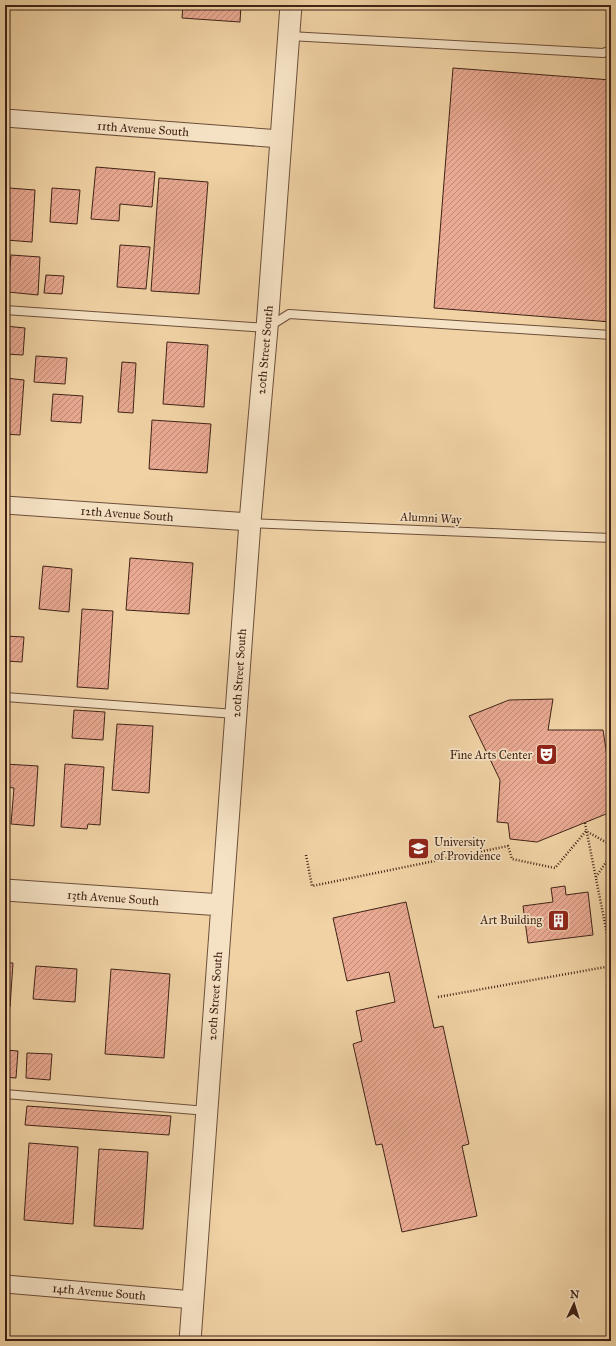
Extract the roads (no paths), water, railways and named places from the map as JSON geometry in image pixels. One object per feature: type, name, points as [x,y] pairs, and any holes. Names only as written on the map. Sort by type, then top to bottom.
[{"type":"street","name":"20th Street South","points":[[190,1341],[250,522],[267,328],[291,5]]},
{"type":"street","name":"11th Avenue South","points":[[5,118],[281,139]]},
{"type":"street","name":"12th Avenue South","points":[[5,504],[250,522]]},
{"type":"street","name":"13th Avenue South","points":[[5,890],[222,906]]},
{"type":"street","name":"14th Avenue South","points":[[5,1284],[194,1300]]},
{"type":"lane","points":[[289,36],[603,53],[611,50]]},
{"type":"lane","points":[[5,310],[267,328],[289,314],[611,335]]},
{"type":"lane","name":"Alumni Way","points":[[250,522],[611,538]]},
{"type":"lane","points":[[5,697],[236,714]]},
{"type":"lane","points":[[5,1094],[207,1111]]},
{"type":"place","name":"Fine Arts Center","points":[[547,755]]},
{"type":"place","name":"University of Providence","points":[[419,849]]},
{"type":"place","name":"Art Building","points":[[558,920]]}]
